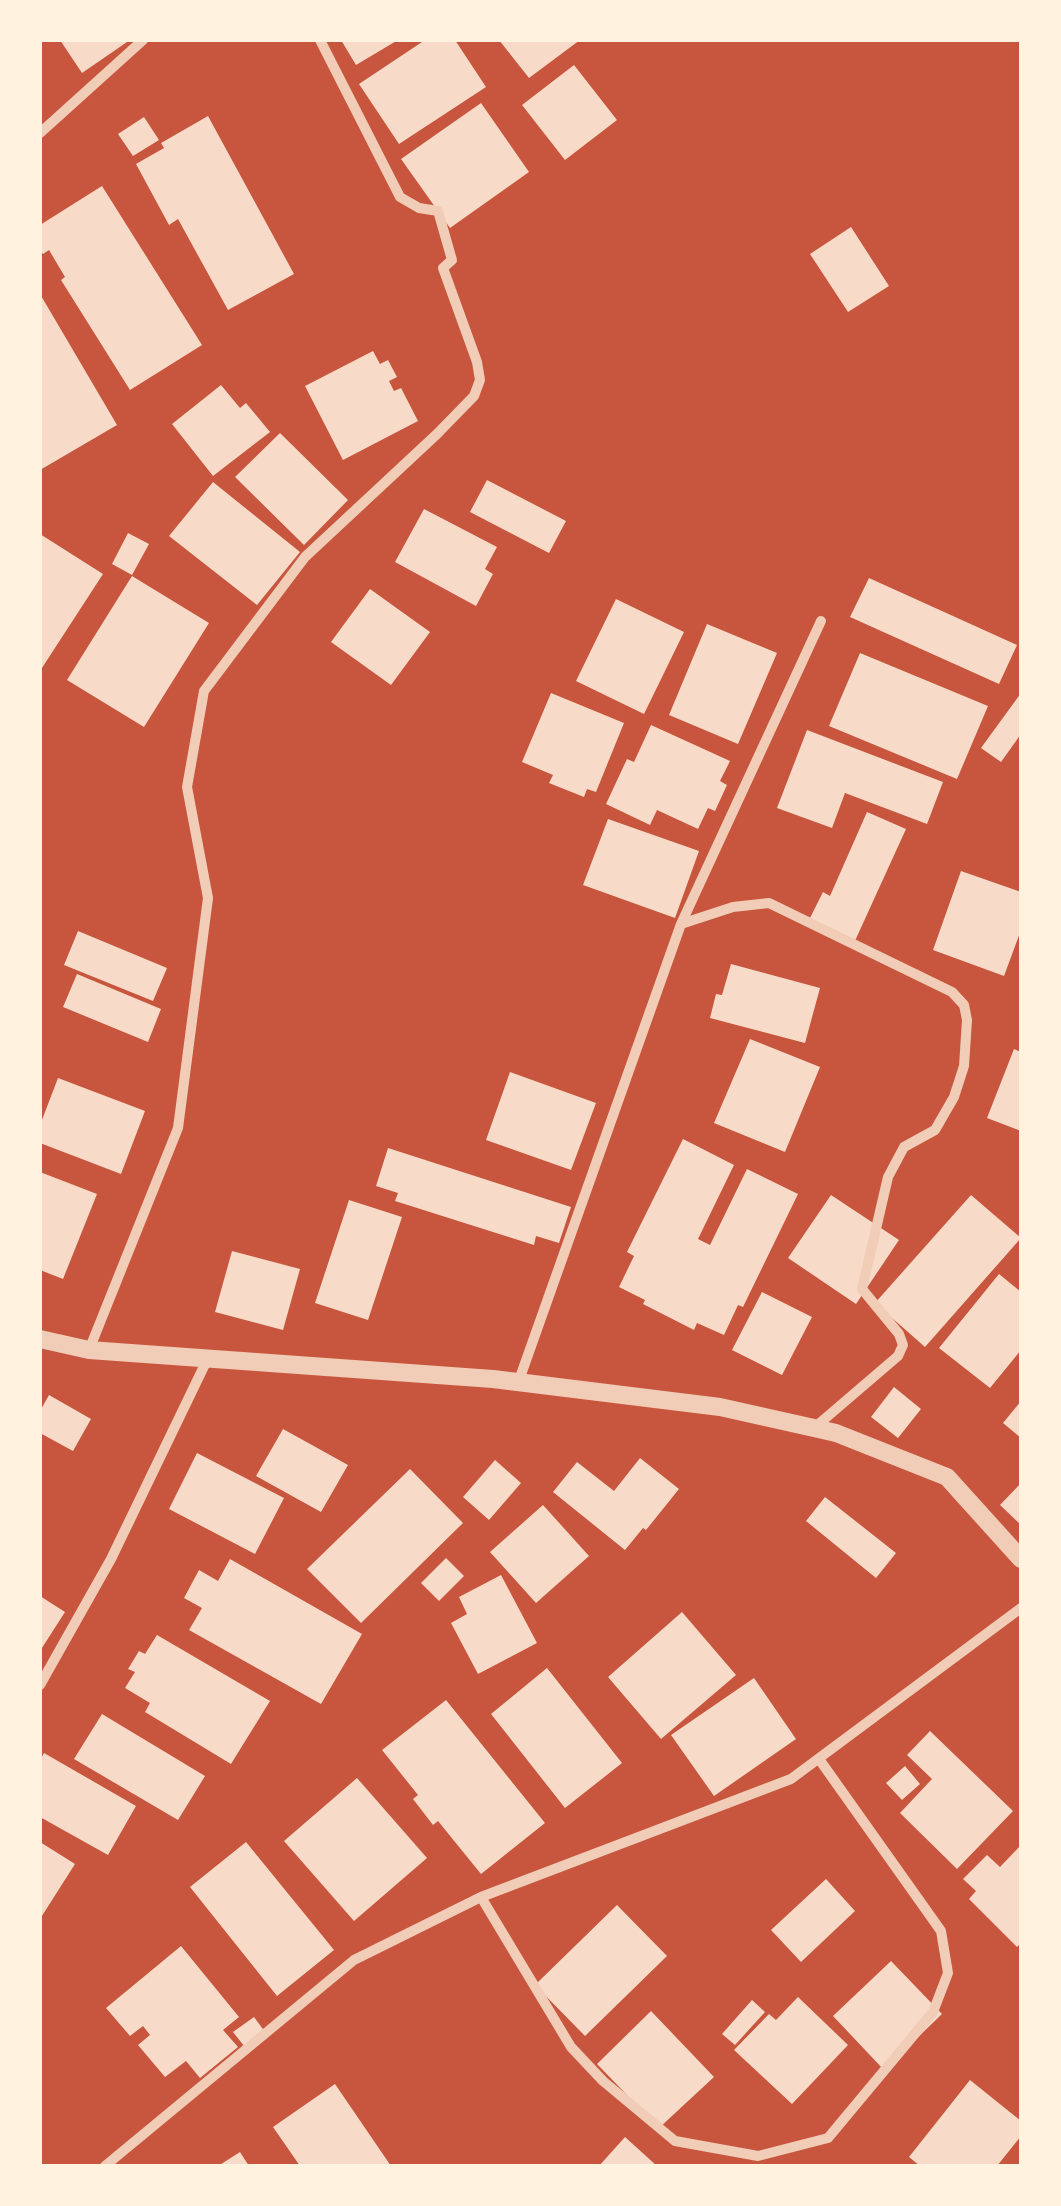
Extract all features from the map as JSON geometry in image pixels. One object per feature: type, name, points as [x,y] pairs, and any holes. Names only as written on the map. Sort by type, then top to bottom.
[{"type":"street","points":[[40,134],[142,40]]},
{"type":"street","points":[[89,1350],[178,1128],[208,898],[187,786],[204,691],[306,556],[437,434],[474,396],[480,380],[443,268],[452,260],[438,211],[419,208],[400,197],[320,40]]},
{"type":"street","points":[[518,1382],[682,924],[822,621]]},
{"type":"street","points":[[682,924],[733,906],[768,902],[952,992],[964,1005],[964,1066],[954,1097],[935,1130],[904,1147],[888,1176],[862,1289],[904,1345],[898,1356],[814,1428]]},
{"type":"street","points":[[40,1339],[89,1350],[518,1382],[720,1407],[836,1433],[947,1477],[1020,1555]]},
{"type":"street","points":[[40,1685],[111,1559],[208,1358]]},
{"type":"street","points":[[104,2166],[354,1960],[480,1897],[790,1780],[1021,1608]]},
{"type":"street","points":[[480,1897],[571,2047],[603,2081],[675,2141],[758,2156],[828,2138],[933,2012],[948,1973],[941,1931],[819,1759]]},
{"type":"building","points":[[60,40],[130,40],[82,73]]},
{"type":"building","points":[[341,40],[398,40],[356,65]]},
{"type":"building","points":[[425,40],[455,40],[486,87],[399,144],[359,84]]},
{"type":"building","points":[[499,40],[580,40],[529,78]]},
{"type":"building","points":[[574,65],[617,120],[565,160],[522,105]]},
{"type":"building","points":[[481,103],[529,172],[450,228],[401,159]]},
{"type":"building","points":[[208,116],[294,274],[228,310],[178,219],[169,225],[136,164],[164,148],[161,143]]},
{"type":"building","points":[[144,117],[159,140],[133,156],[118,134]]},
{"type":"building","points":[[102,186],[202,345],[130,390],[61,280],[65,277],[49,250],[43,254],[40,250],[40,225]]},
{"type":"building","points":[[851,227],[889,286],[848,312],[810,254]]},
{"type":"building","points":[[40,294],[117,425],[40,470]]},
{"type":"building","points":[[373,351],[380,364],[388,360],[397,377],[389,381],[394,391],[401,388],[418,421],[343,460],[305,386]]},
{"type":"building","points":[[221,385],[240,408],[246,403],[270,432],[213,476],[172,424]]},
{"type":"building","points":[[280,433],[348,500],[304,545],[235,477]]},
{"type":"building","points":[[487,480],[566,521],[549,553],[470,512]]},
{"type":"building","points":[[213,482],[300,552],[257,605],[169,536]]},
{"type":"building","points":[[424,509],[497,547],[485,569],[493,574],[476,606],[395,562]]},
{"type":"building","points":[[128,533],[149,544],[132,575],[112,564]]},
{"type":"building","points":[[40,534],[103,574],[40,671]]},
{"type":"building","points":[[132,576],[209,623],[144,727],[67,680]]},
{"type":"building","points":[[869,578],[1017,645],[999,684],[850,617]]},
{"type":"building","points":[[370,589],[430,632],[391,685],[331,642]]},
{"type":"building","points":[[616,599],[684,632],[644,714],[576,681]]},
{"type":"building","points":[[707,624],[777,653],[738,744],[669,715]]},
{"type":"building","points":[[860,653],[988,706],[957,779],[829,726]]},
{"type":"building","points":[[551,693],[624,723],[596,792],[587,789],[584,797],[549,783],[553,775],[522,762]]},
{"type":"building","points":[[1021,693],[1021,734],[1001,762],[981,748]]},
{"type":"building","points":[[651,725],[730,761],[720,781],[727,785],[715,811],[708,808],[698,829],[657,810],[650,825],[606,804],[627,759],[634,762]]},
{"type":"building","points":[[807,730],[943,782],[927,824],[845,793],[832,828],[777,808]]},
{"type":"building","points":[[867,812],[906,829],[854,943],[808,922],[823,892],[830,896]]},
{"type":"building","points":[[608,819],[699,851],[675,918],[583,885]]},
{"type":"building","points":[[961,871],[1021,892],[1021,930],[1004,976],[933,950]]},
{"type":"building","points":[[78,931],[167,968],[153,1001],[64,965]]},
{"type":"building","points":[[731,964],[820,988],[805,1043],[710,1018],[716,994],[722,995]]},
{"type":"building","points":[[77,974],[161,1009],[148,1042],[63,1007]]},
{"type":"building","points":[[750,1039],[820,1067],[785,1152],[714,1123]]},
{"type":"building","points":[[1014,1049],[1021,1052],[1021,1131],[987,1118]]},
{"type":"building","points":[[510,1072],[596,1103],[571,1170],[486,1140]]},
{"type":"building","points":[[58,1078],[145,1111],[121,1174],[40,1143],[40,1125]]},
{"type":"building","points":[[683,1139],[734,1165],[698,1239],[710,1245],[747,1169],[798,1194],[743,1307],[738,1305],[724,1335],[697,1323],[694,1330],[619,1287],[634,1256],[627,1252]]},
{"type":"building","points":[[388,1148],[571,1207],[559,1243],[536,1236],[534,1245],[395,1201],[398,1193],[376,1186]]},
{"type":"building","points":[[40,1172],[97,1194],[63,1279],[40,1270]]},
{"type":"building","points":[[831,1195],[899,1240],[856,1304],[788,1258]]},
{"type":"building","points":[[971,1195],[1021,1238],[925,1347],[875,1303]]},
{"type":"building","points":[[349,1200],[402,1217],[368,1320],[315,1303]]},
{"type":"building","points":[[232,1251],[300,1269],[283,1330],[215,1312]]},
{"type":"building","points":[[999,1274],[1021,1292],[1021,1350],[990,1388],[939,1348]]},
{"type":"building","points":[[762,1292],[812,1317],[782,1375],[732,1350]]},
{"type":"building","points":[[894,1387],[921,1409],[898,1438],[871,1417]]},
{"type":"building","points":[[49,1395],[91,1419],[73,1451],[40,1433],[40,1411]]},
{"type":"building","points":[[1021,1401],[1021,1438],[1003,1423]]},
{"type":"building","points":[[283,1429],[348,1465],[321,1512],[256,1476]]},
{"type":"building","points":[[197,1453],[284,1498],[255,1554],[169,1509]]},
{"type":"building","points":[[640,1458],[679,1489],[625,1550],[553,1492],[577,1462],[614,1491]]},
{"type":"building","points":[[495,1460],[521,1483],[489,1520],[463,1497]]},
{"type":"building","points":[[410,1469],[463,1523],[361,1623],[307,1569]]},
{"type":"building","points":[[1021,1483],[1021,1525],[1000,1505]]},
{"type":"building","points":[[825,1497],[896,1553],[876,1578],[806,1521]]},
{"type":"building","points":[[543,1505],[589,1556],[536,1603],[490,1552]]},
{"type":"building","points":[[446,1558],[464,1576],[439,1601],[421,1583]]},
{"type":"building","points":[[230,1559],[362,1634],[321,1704],[189,1630],[202,1608],[184,1598],[199,1570],[218,1581]]},
{"type":"building","points":[[501,1575],[537,1643],[478,1674],[451,1623],[467,1614],[459,1597]]},
{"type":"building","points":[[40,1596],[65,1612],[40,1651]]},
{"type":"building","points":[[682,1612],[736,1675],[661,1739],[608,1677]]},
{"type":"building","points":[[157,1635],[270,1701],[231,1764],[145,1712],[150,1703],[125,1688],[135,1672],[128,1669],[139,1651],[145,1654]]},
{"type":"building","points":[[547,1668],[622,1763],[565,1808],[491,1714]]},
{"type":"building","points":[[754,1678],[796,1739],[714,1796],[671,1735]]},
{"type":"building","points":[[446,1700],[545,1823],[481,1874],[438,1821],[433,1825],[413,1799],[418,1795],[382,1750]]},
{"type":"building","points":[[102,1714],[205,1776],[178,1820],[74,1759]]},
{"type":"building","points":[[930,1731],[1013,1811],[957,1869],[900,1813],[932,1779],[907,1755]]},
{"type":"building","points":[[44,1753],[136,1806],[108,1855],[40,1817],[40,1761]]},
{"type":"building","points":[[905,1766],[920,1784],[902,1800],[886,1783]]},
{"type":"building","points":[[357,1778],[427,1858],[354,1921],[284,1841]]},
{"type":"building","points":[[40,1842],[75,1864],[40,1919]]},
{"type":"building","points":[[246,1842],[334,1950],[277,1996],[190,1887]]},
{"type":"building","points":[[1021,1845],[1021,1943],[1017,1947],[969,1899],[976,1891],[963,1879],[987,1855],[1000,1867]]},
{"type":"building","points":[[826,1879],[855,1911],[801,1962],[771,1930]]},
{"type":"building","points":[[617,1905],[667,1956],[585,2036],[535,1985]]},
{"type":"building","points":[[181,1946],[239,2017],[223,2030],[238,2047],[200,2078],[186,2061],[165,2077],[138,2045],[150,2035],[143,2026],[130,2036],[106,2008]]},
{"type":"building","points":[[891,1961],[942,2014],[884,2070],[833,2016]]},
{"type":"building","points":[[798,1997],[848,2045],[792,2104],[734,2050],[769,2014],[776,2020]]},
{"type":"building","points":[[752,2000],[765,2012],[735,2045],[722,2034]]},
{"type":"building","points":[[651,2011],[714,2077],[659,2128],[597,2064]]},
{"type":"building","points":[[254,2017],[268,2036],[248,2051],[233,2032]]},
{"type":"building","points":[[970,2080],[1021,2121],[1021,2136],[997,2166],[920,2166],[909,2157]]},
{"type":"building","points":[[335,2084],[391,2166],[300,2166],[273,2127]]},
{"type":"building","points":[[625,2137],[657,2166],[599,2166]]},
{"type":"building","points":[[240,2152],[249,2166],[218,2166]]}]
